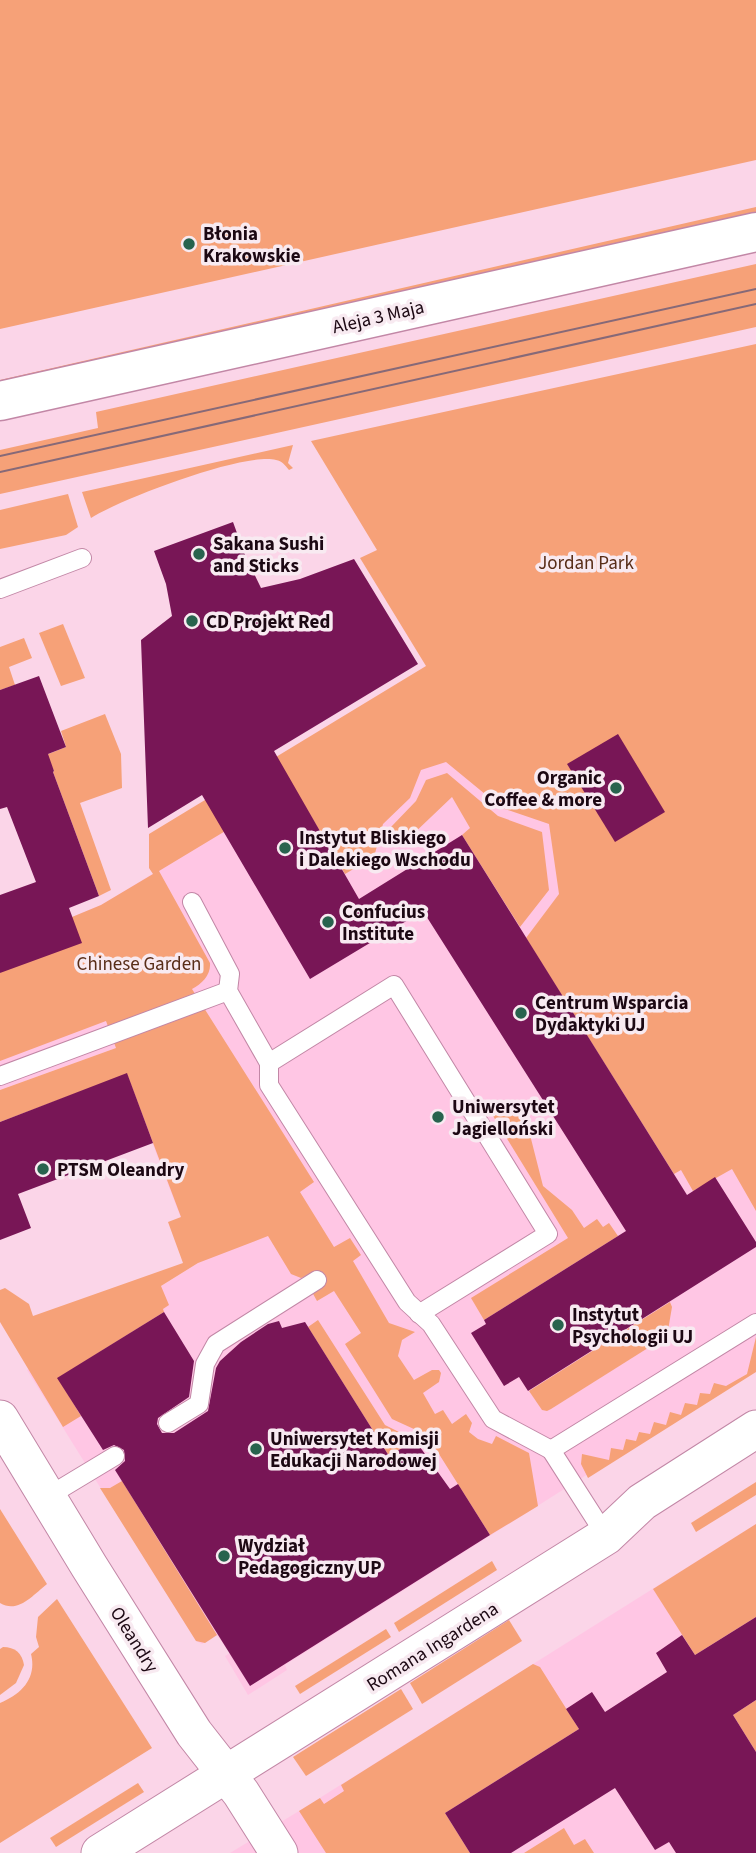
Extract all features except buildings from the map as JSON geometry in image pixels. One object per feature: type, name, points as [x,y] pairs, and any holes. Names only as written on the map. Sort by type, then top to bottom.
[{"type":"street","name":"Aleja 3 Maja","points":[[0,401],[756,232]]},
{"type":"street","name":"Oleandry","points":[[0,1419],[194,1733],[226,1774],[279,1853]]},
{"type":"street","name":"Romana Ingardena","points":[[100,1853],[606,1536],[642,1502],[756,1429]]},
{"type":"lane","points":[[0,589],[82,558]]},
{"type":"lane","points":[[192,902],[230,974],[228,991],[269,1063],[269,1085],[407,1302],[431,1324],[493,1419],[551,1450],[606,1536]]},
{"type":"lane","points":[[269,1063],[394,985],[548,1234],[419,1314]]},
{"type":"lane","points":[[0,1076],[228,991]]},
{"type":"lane","points":[[168,1423],[199,1404],[205,1364],[216,1344],[317,1280]]},
{"type":"lane","points":[[551,1450],[756,1323]]},
{"type":"lane","points":[[47,1497],[115,1456]]},
{"type":"shaded area","name":"Uniwersytet Jagielloński","points":[[463,686],[756,1155],[756,1368],[285,1665],[287,1670],[248,1695],[225,1656],[230,1653],[217,1635],[202,1644],[196,1641],[27,1370],[198,1263],[116,1048],[0,1090],[0,973],[72,917],[101,905]]},
{"type":"shaded area","points":[[756,1524],[756,1853],[230,1853],[299,1811]]},
{"type":"green space","name":"Błonia Krakowskie","points":[[0,0],[756,0],[756,160],[0,329]]},
{"type":"green space","points":[[756,207],[756,221],[0,393],[0,380]]},
{"type":"green space","points":[[756,264],[756,327],[0,494],[0,450],[98,428],[96,412]]},
{"type":"green space","points":[[756,344],[756,1211],[732,1169],[693,1191],[681,1170],[674,1174],[526,938],[559,894],[549,824],[502,808],[446,762],[421,770],[410,798],[383,824],[374,857],[345,874],[295,789],[159,871],[210,963],[205,979],[192,989],[314,1182],[300,1192],[334,1247],[350,1238],[361,1255],[353,1261],[389,1323],[415,1332],[402,1340],[398,1356],[414,1380],[432,1370],[439,1370],[441,1373],[439,1382],[423,1393],[435,1414],[443,1410],[452,1424],[466,1414],[472,1423],[469,1432],[478,1439],[492,1444],[496,1436],[529,1453],[538,1506],[490,1535],[427,1435],[392,1419],[345,1344],[361,1333],[334,1291],[317,1301],[312,1292],[323,1285],[314,1272],[301,1278],[291,1274],[268,1236],[198,1263],[161,1286],[169,1305],[163,1309],[164,1312],[58,1378],[81,1416],[63,1427],[0,1322],[0,1290],[5,1288],[29,1304],[33,1316],[183,1263],[168,1222],[181,1217],[127,1074],[0,1122],[0,1090],[116,1048],[106,1021],[0,1061],[0,973],[72,917],[101,905],[153,874],[149,868],[149,834],[426,666],[360,558],[377,550],[311,441]]},
{"type":"green space","points":[[293,445],[288,463],[293,468],[289,470],[276,460],[260,459],[238,463],[154,489],[91,518],[82,492]]},
{"type":"green space","points":[[68,494],[78,527],[66,535],[0,549],[0,510]]},
{"type":"green space","points":[[63,624],[85,678],[61,686],[39,633]]},
{"type":"green space","points":[[24,638],[32,658],[9,667],[15,685],[0,690],[0,647]]},
{"type":"green space","points":[[105,714],[121,754],[122,788],[80,803],[111,890],[99,896],[46,755],[66,747],[61,731]]},
{"type":"green space","points":[[447,773],[498,816],[542,832],[549,890],[520,927],[462,835],[470,828],[452,797],[409,838],[390,828],[416,801],[426,780]]},
{"type":"green space","points":[[508,1108],[527,1123],[543,1186],[572,1210],[584,1228],[597,1219],[603,1227],[609,1223],[618,1236],[484,1320],[471,1298],[568,1238],[490,1111]]},
{"type":"green space","points":[[670,1302],[672,1307],[667,1336],[551,1409],[542,1410],[529,1391]]},
{"type":"green space","points":[[318,1320],[385,1425],[415,1440],[389,1456],[308,1327]]},
{"type":"green space","points":[[756,1337],[756,1372],[588,1478],[581,1464],[582,1454],[609,1460],[611,1448],[623,1450],[626,1439],[636,1441],[639,1432],[650,1434],[654,1422],[666,1425],[670,1412],[681,1415],[685,1403],[697,1405],[700,1393],[710,1394],[714,1383],[726,1386],[747,1374]]},
{"type":"green space","points":[[122,1481],[217,1635],[205,1643],[196,1641],[100,1488],[110,1488]]},
{"type":"green space","points":[[756,1482],[756,1495],[696,1532],[691,1523]]},
{"type":"green space","points":[[0,1509],[47,1584],[25,1602],[13,1606],[0,1603]]},
{"type":"green space","points":[[756,1524],[756,1617],[695,1655],[653,1589]]},
{"type":"green space","points":[[492,1561],[497,1570],[399,1632],[394,1623]]},
{"type":"green space","points":[[57,1599],[152,1748],[0,1843],[0,1703],[21,1690],[30,1678],[31,1654],[39,1647],[36,1637],[38,1617]]},
{"type":"green space","points":[[509,1620],[522,1641],[422,1704],[410,1683]]},
{"type":"green space","points":[[386,1629],[391,1637],[300,1694],[295,1686]]},
{"type":"green space","points":[[3,1647],[17,1652],[24,1665],[16,1683],[0,1695],[0,1649]]},
{"type":"green space","points":[[533,1664],[540,1667],[579,1729],[445,1813],[470,1853],[326,1853],[299,1811],[320,1798],[324,1804],[344,1791],[341,1785]]},
{"type":"green space","points":[[401,1689],[413,1709],[306,1776],[293,1757]]},
{"type":"green space","points":[[756,1700],[756,1752],[733,1715]]},
{"type":"green space","points":[[138,1783],[144,1792],[56,1847],[50,1838]]},
{"type":"green space","points":[[564,1828],[574,1845],[585,1839],[594,1853],[524,1853]]},
{"type":"tram line","points":[[0,456],[756,289]]},
{"type":"tram line","points":[[0,472],[756,304]]},
{"type":"place","name":"Błonia Krakowskie","points":[[189,244]]},
{"type":"place","name":"Sakana Sushi and Sticks","points":[[199,554]]},
{"type":"place","name":"CD Projekt Red","points":[[192,621]]},
{"type":"place","name":"Organic Coffee & more","points":[[616,788]]},
{"type":"place","name":"Instytut Bliskiego i Dalekiego Wschodu","points":[[285,848]]},
{"type":"place","name":"Confucius Institute","points":[[328,922]]},
{"type":"place","name":"Centrum Wsparcia Dydaktyki UJ","points":[[521,1013]]},
{"type":"place","name":"Uniwersytet Jagielloński","points":[[438,1117]]},
{"type":"place","name":"PTSM Oleandry","points":[[43,1169]]},
{"type":"place","name":"Instytut Psychologii UJ","points":[[558,1325]]},
{"type":"place","name":"Uniwersytet Komisji Edukacji Narodowej","points":[[256,1449]]},
{"type":"place","name":"Wydział Pedagogiczny UP","points":[[224,1556]]},
{"type":"park label","name":"Jordan Park","points":[[586,562]]},
{"type":"park label","name":"Chinese Garden","points":[[139,963]]}]
